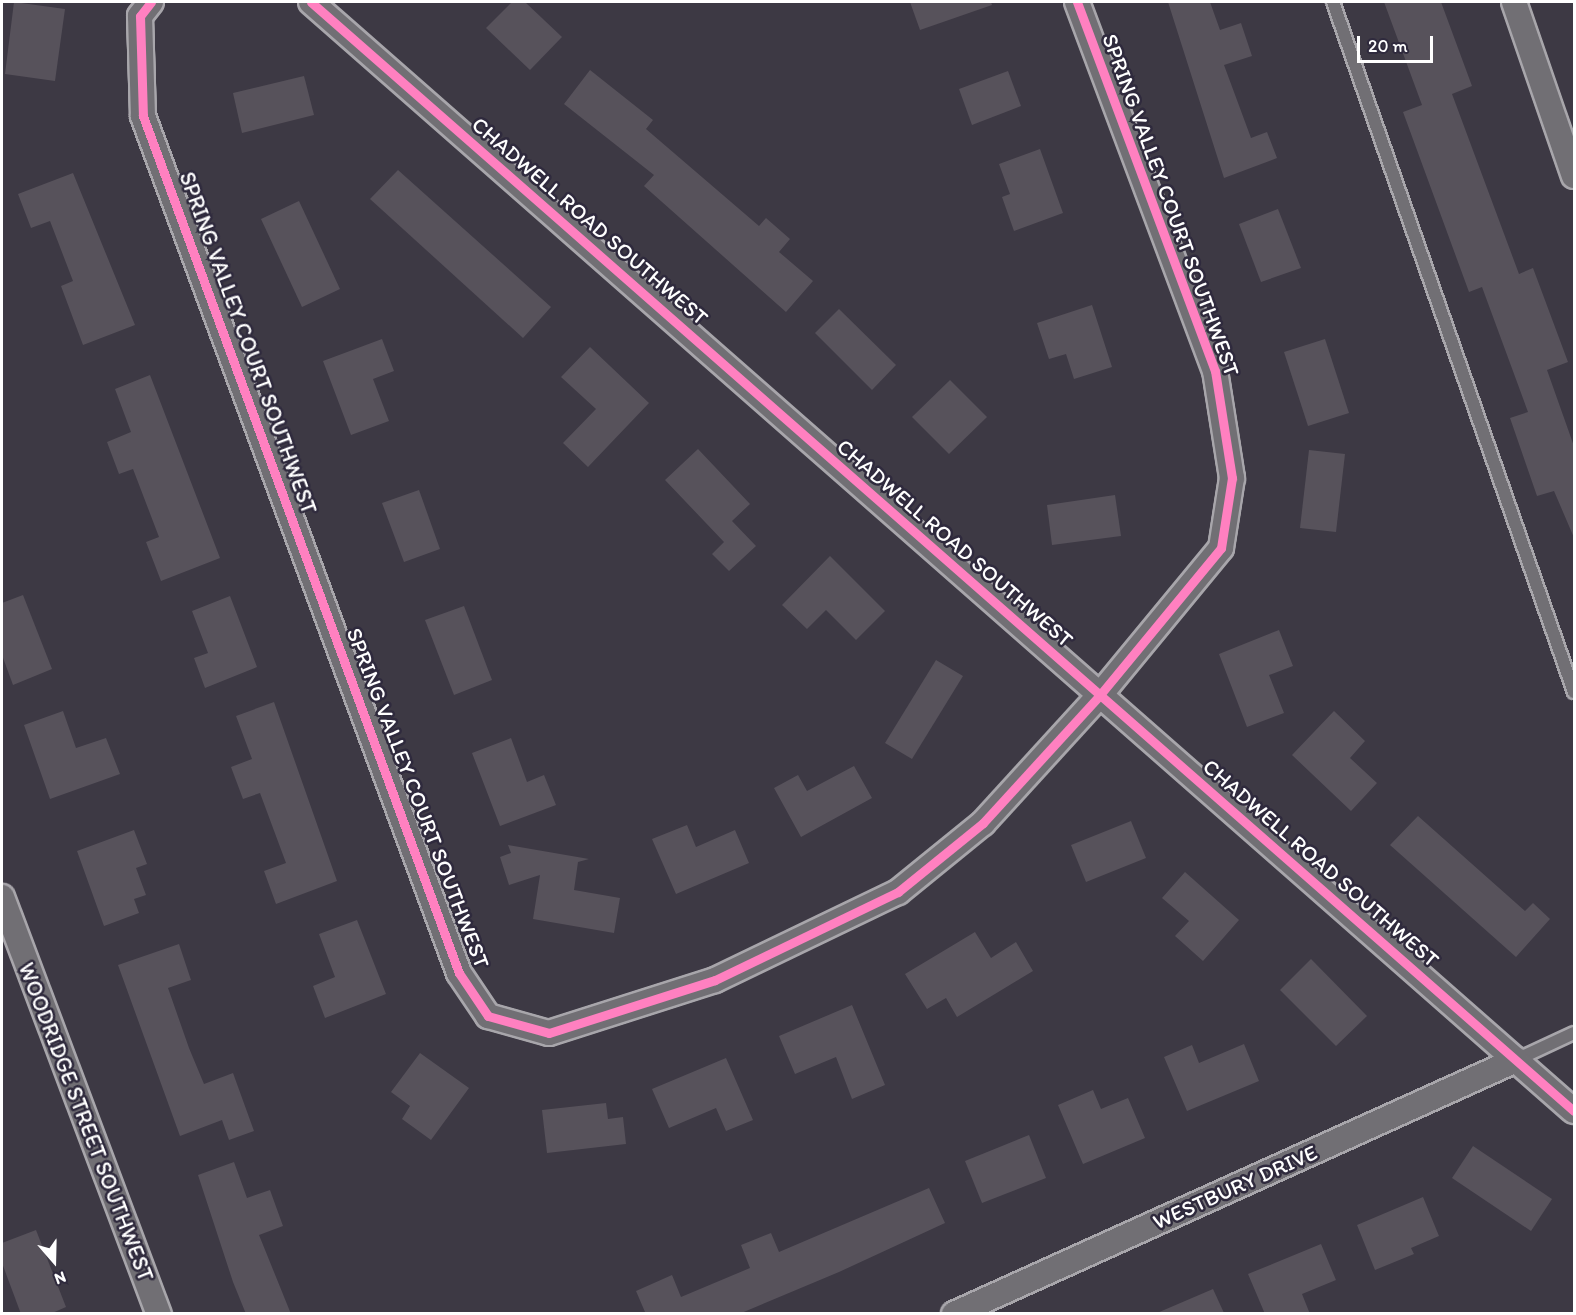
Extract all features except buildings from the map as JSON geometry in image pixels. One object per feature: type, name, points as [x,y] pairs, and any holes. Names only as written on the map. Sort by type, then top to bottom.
[{"type":"street","name":"SPRING VALLEY COURT SOUTHWEST","points":[[151,2],[140,16],[143,116],[459,973],[488,1016],[549,1033],[715,980],[898,892],[983,823],[1099,696],[1221,548],[1232,478],[1215,371],[1077,2]]},
{"type":"street","name":"CHADWELL ROAD SOUTHWEST","points":[[311,2],[1099,696],[1575,1111]]},
{"type":"street","points":[[1514,2],[1575,176]]},
{"type":"street","name":"WOODRIDGE STREET SOUTHWEST","points":[[2,897],[159,1314]]},
{"type":"street","name":"WESTBURY DRIVE","points":[[954,1314],[1516,1060]]},
{"type":"lane","points":[[1333,2],[1575,692]]},
{"type":"lane","points":[[1516,1060],[1575,1034]]},
{"type":"cycle path","points":[[151,2],[140,16],[143,116],[459,973],[488,1016],[549,1033],[715,980],[898,892],[983,823],[1099,696],[1221,548],[1232,478],[1215,371],[1077,2]]},
{"type":"cycle path","points":[[311,2],[1574,1111]]}]
